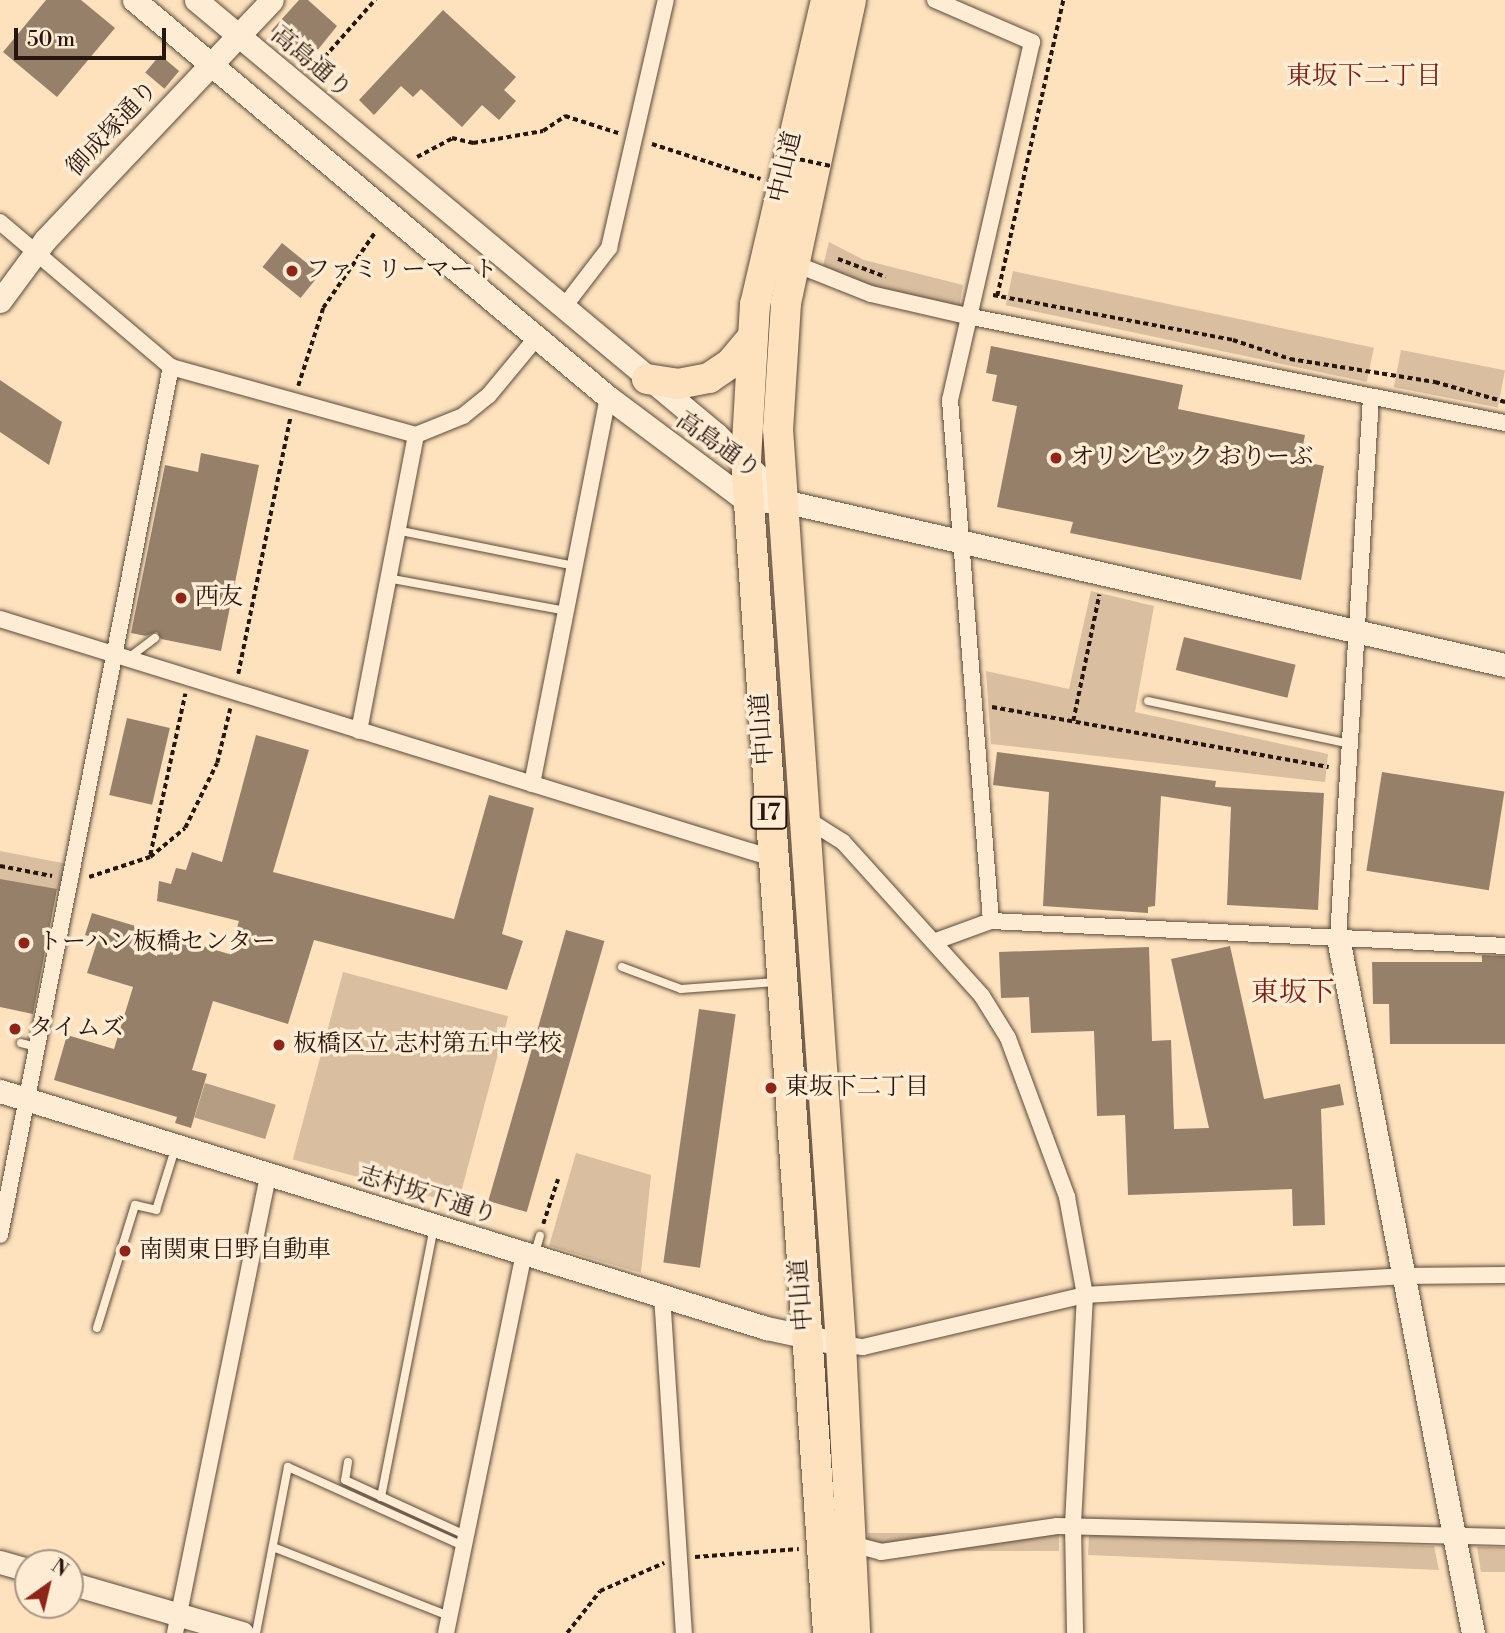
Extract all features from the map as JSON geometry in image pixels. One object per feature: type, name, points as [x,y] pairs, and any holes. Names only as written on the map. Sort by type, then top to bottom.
[{"type":"highway","name":"中山道","points":[[826,0],[765,255],[751,339],[746,460],[804,1336],[828,1633]]},
{"type":"highway","name":"中山道","points":[[851,0],[793,262],[779,387],[783,501],[841,1344],[848,1543],[855,1633]]},
{"type":"highway","points":[[647,379],[678,384],[709,378],[731,363],[751,339]]},
{"type":"street","name":"高島通り","points":[[134,0],[608,397],[747,501],[783,501]]},
{"type":"street","name":"高島通り","points":[[196,0],[746,460],[783,501]]},
{"type":"street","name":"御成塚通り","points":[[0,301],[36,252],[272,0]]},
{"type":"street","points":[[563,308],[609,248],[666,0]]},
{"type":"street","points":[[935,0],[1032,43],[967,316],[950,400],[991,920]]},
{"type":"street","points":[[0,222],[171,367],[415,435],[463,416],[489,395],[537,337]]},
{"type":"street","points":[[793,262],[871,294],[967,316],[1505,423]]},
{"type":"street","points":[[0,1234],[27,1099],[29,1045],[121,657],[171,367]]},
{"type":"street","points":[[532,785],[578,566],[608,397]]},
{"type":"street","points":[[1371,397],[1338,938],[1473,1633]]},
{"type":"street","points":[[359,731],[415,435]]},
{"type":"street","points":[[783,501],[1505,666]]},
{"type":"street","points":[[0,619],[772,858]]},
{"type":"street","points":[[805,818],[843,842],[936,941],[982,996],[1008,1038],[1067,1198],[1085,1295],[1073,1526],[1075,1633]]},
{"type":"street","points":[[936,941],[991,920],[1505,946]]},
{"type":"street","name":"志村坂下通り","points":[[0,1091],[435,1225],[532,1248],[662,1295],[841,1344]]},
{"type":"street","points":[[177,1624],[268,1175]]},
{"type":"street","points":[[446,1633],[464,1541],[532,1248]]},
{"type":"street","points":[[841,1344],[863,1347],[1085,1295],[1402,1276],[1505,1275]]},
{"type":"street","points":[[662,1295],[684,1633]]},
{"type":"street","points":[[848,1543],[881,1552],[1073,1526],[1505,1537]]},
{"type":"street","points":[[84,1588],[177,1624],[242,1633]]},
{"type":"lane","points":[[396,530],[578,566]]},
{"type":"lane","points":[[387,578],[568,612]]},
{"type":"lane","points":[[121,657],[155,638]]},
{"type":"lane","points":[[1148,701],[1350,744]]},
{"type":"lane","points":[[622,967],[681,989],[780,982]]},
{"type":"lane","points":[[97,1328],[135,1205],[156,1210],[176,1146]]},
{"type":"lane","points":[[381,1497],[435,1225]]},
{"type":"lane","points":[[348,1462],[345,1480],[464,1541]]},
{"type":"lane","points":[[256,1633],[288,1466],[464,1541]]},
{"type":"lane","points":[[273,1547],[449,1616]]},
{"type":"path","points":[[313,70],[375,0]]},
{"type":"path","points":[[997,296],[1063,0]]},
{"type":"path","points":[[417,157],[452,138],[473,143],[543,131],[565,116],[761,179]]},
{"type":"path","points":[[775,154],[831,166]]},
{"type":"path","points":[[79,881],[150,857],[185,828],[216,763],[234,692],[294,402],[323,308],[376,231]]},
{"type":"path","points":[[825,254],[898,280]]},
{"type":"path","points":[[973,297],[997,296],[1233,340],[1290,359],[1435,382],[1505,401]]},
{"type":"path","points":[[1073,721],[1100,589]]},
{"type":"path","points":[[150,857],[188,677]]},
{"type":"path","points":[[973,703],[1329,767]]},
{"type":"path","points":[[0,866],[64,878]]},
{"type":"path","points":[[532,1248],[558,1179]]},
{"type":"shaded area","points":[[829,242],[864,260],[963,285],[959,308],[871,288],[823,266]]},
{"type":"shaded area","points":[[1013,271],[1374,348],[1367,382],[1006,305]]},
{"type":"shaded area","points":[[1401,350],[1505,370],[1498,408],[1394,387]]},
{"type":"shaded area","points":[[1091,591],[1154,606],[1135,712],[1328,754],[1325,782],[991,744],[986,671],[1069,689]]},
{"type":"shaded area","points":[[0,851],[65,864],[59,891],[0,880]]},
{"type":"shaded area","points":[[343,972],[508,1016],[458,1204],[293,1159]]},
{"type":"shaded area","points":[[205,1083],[276,1105],[265,1139],[194,1117]]},
{"type":"shaded area","points":[[576,1153],[651,1175],[641,1273],[549,1246]]},
{"type":"shaded area","points":[[868,1533],[1059,1533],[1059,1551],[868,1551]]},
{"type":"shaded area","points":[[1089,1535],[1434,1546],[1439,1570],[1088,1555]]},
{"type":"shaded area","points":[[1477,1547],[1505,1547],[1505,1572],[1481,1572]]},
{"type":"building","points":[[46,0],[81,0],[115,28],[57,97],[3,52]]},
{"type":"building","points":[[299,0],[308,0],[337,26],[308,62],[271,31]]},
{"type":"building","points":[[443,10],[516,77],[504,90],[516,101],[499,120],[482,105],[462,127],[421,89],[413,97],[401,86],[374,115],[359,100]]},
{"type":"building","points":[[160,55],[179,71],[164,89],[145,73]]},
{"type":"building","points":[[282,243],[320,274],[301,298],[262,267]]},
{"type":"building","points":[[991,346],[1183,385],[1178,409],[1305,435],[1300,461],[1324,466],[1301,580],[1070,533],[1073,522],[997,507],[1017,406],[992,401],[997,375],[986,373]]},
{"type":"building","points":[[0,380],[62,422],[49,465],[0,432]]},
{"type":"building","points":[[201,453],[259,465],[221,651],[161,639],[157,632],[146,636],[131,633],[165,465],[198,472]]},
{"type":"building","points":[[1184,637],[1296,665],[1287,698],[1176,670]]},
{"type":"building","points":[[127,718],[170,728],[152,805],[109,795]]},
{"type":"building","points":[[256,735],[309,750],[273,872],[454,919],[489,795],[534,808],[502,934],[523,941],[507,990],[314,940],[288,1024],[213,1001],[192,1070],[207,1074],[191,1128],[175,1123],[177,1117],[54,1080],[67,1035],[114,1049],[133,987],[87,973],[98,939],[85,935],[92,913],[229,954],[239,921],[157,901],[159,881],[171,884],[176,868],[186,870],[192,852],[222,862]]},
{"type":"building","points":[[997,752],[1216,781],[1215,787],[1324,793],[1318,910],[1227,905],[1231,807],[1161,796],[1155,906],[1148,907],[1148,913],[1043,906],[1049,792],[993,785]]},
{"type":"building","points":[[1382,772],[1504,791],[1489,890],[1366,871]]},
{"type":"building","name":"トーハン板橋センター","points":[[0,879],[57,889],[33,1014],[0,1007]]},
{"type":"building","points":[[566,930],[604,941],[527,1212],[488,1201]]},
{"type":"building","points":[[1230,946],[1264,1099],[1340,1084],[1344,1105],[1321,1109],[1325,1225],[1293,1226],[1292,1189],[1128,1195],[1125,1115],[1097,1116],[1094,1031],[1031,1033],[1029,997],[1001,998],[999,952],[1149,947],[1152,1041],[1171,1040],[1174,1129],[1209,1128],[1171,959]]},
{"type":"building","points":[[1482,955],[1505,956],[1505,1044],[1390,1044],[1389,1004],[1373,1004],[1372,962],[1482,962]]},
{"type":"building","points":[[699,1009],[736,1014],[700,1268],[663,1263]]},
{"type":"place","name":"ファミリーマート","points":[[292,271]]},
{"type":"place","name":"オリンピック おりーぶ","points":[[1056,458]]},
{"type":"place","name":"西友","points":[[181,598]]},
{"type":"place","name":"トーハン板橋センター","points":[[24,943]]},
{"type":"place","name":"タイムズ","points":[[15,1029]]},
{"type":"place","name":"板橋区立 志村第五中学校","points":[[279,1045]]},
{"type":"place","name":"東坂下二丁目","points":[[771,1088]]},
{"type":"place","name":"南関東日野自動車","points":[[125,1251]]},
{"type":"district","name":"東坂下二丁目","points":[[1364,77]]},
{"type":"district","name":"東坂下","points":[[1293,993]]}]
